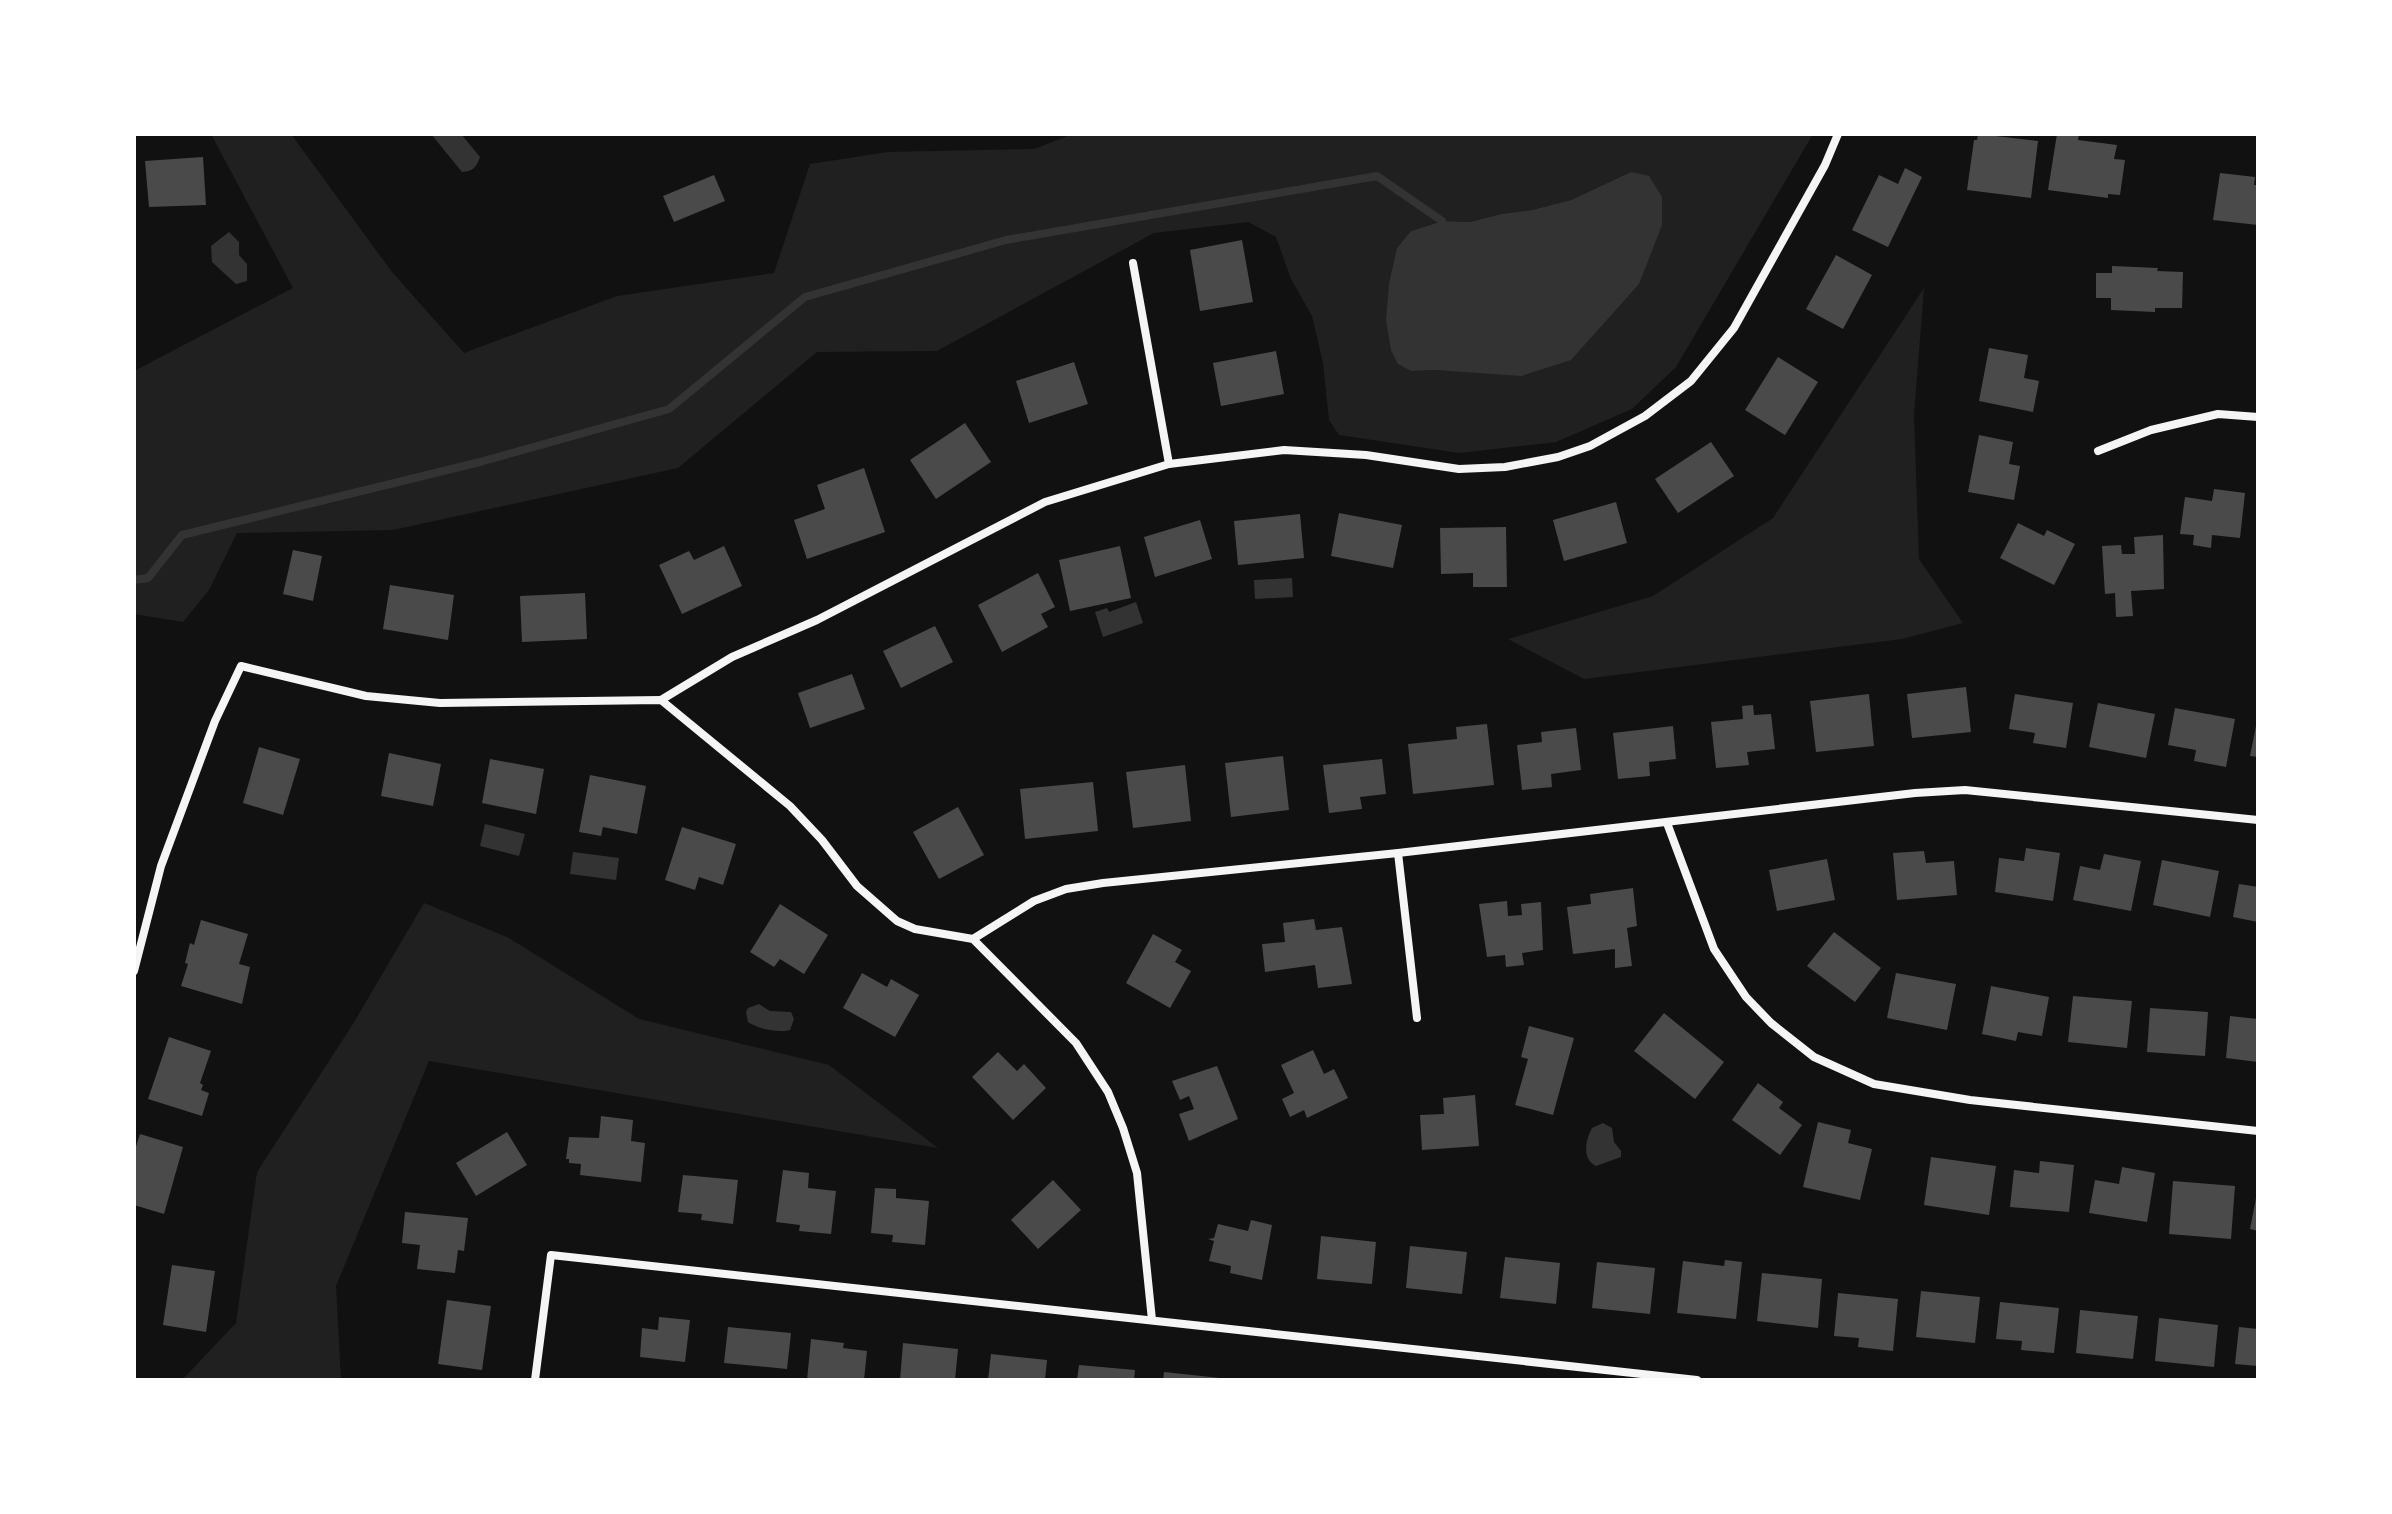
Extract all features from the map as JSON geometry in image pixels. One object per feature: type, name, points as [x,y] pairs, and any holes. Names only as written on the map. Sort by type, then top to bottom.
[{"type":"street","points":[[134,971],[161,866],[215,721],[241,666],[366,696],[440,703],[661,700],[732,657],[817,620],[1045,502],[1169,464],[1284,450],[1366,455],[1459,469],[1505,467],[1558,457],[1590,446],[1645,416],[1691,381],[1734,328],[1825,165],[1838,134]]},
{"type":"street","points":[[1133,263],[1169,464]]},
{"type":"street","points":[[2098,451],[2151,430],[2218,414],[2258,417]]},
{"type":"street","points":[[661,700],[790,806],[822,840],[857,886],[897,921],[915,929],[973,939],[1076,1043],[1108,1092],[1137,1173],[1152,1320]]},
{"type":"street","points":[[973,939],[1034,901],[1066,889],[1103,883],[1398,853],[1915,793],[1965,790],[2258,820]]},
{"type":"street","points":[[1667,823],[1714,949],[1746,997],[1771,1023],[1814,1057],[1874,1084],[1970,1100],[2258,1131]]},
{"type":"street","points":[[1398,853],[1417,1018]]},
{"type":"street","points":[[535,1380],[551,1255],[1697,1380]]},
{"type":"shaded area","points":[[211,134],[291,134],[392,272],[464,353],[617,296],[774,273],[810,164],[888,152],[1034,149],[1073,134],[1813,134],[1676,367],[1632,409],[1556,442],[1459,453],[1339,435],[1329,420],[1323,363],[1312,316],[1291,279],[1276,237],[1248,222],[1154,233],[937,351],[817,352],[678,468],[393,530],[237,533],[209,590],[183,622],[134,614],[134,371],[293,288]],"holes":[[[1631,172],[1436,370],[1411,371],[1411,231],[1441,221],[1470,222],[1571,200]]]},
{"type":"shaded area","points":[[431,134],[461,134],[480,157],[475,166],[462,172]]},
{"type":"shaded area","points":[[1631,172],[1649,176],[1662,197],[1662,225],[1639,284],[1571,360],[1521,376],[1411,371],[1398,364],[1391,350],[1386,320],[1389,284],[1397,248],[1411,231],[1442,221],[1470,222],[1571,200]]},
{"type":"shaded area","points":[[229,232],[239,242],[239,255],[247,264],[247,281],[236,284],[212,262],[211,246]]},
{"type":"shaded area","points":[[1924,288],[1914,415],[1919,559],[1963,623],[1902,639],[1584,679],[1508,639],[1653,596],[1773,518]]},
{"type":"shaded area","points":[[1292,578],[1293,597],[1255,599],[1254,580]]},
{"type":"shaded area","points":[[1136,602],[1143,623],[1103,637],[1095,612],[1107,608],[1109,612]]},
{"type":"shaded area","points":[[485,824],[525,834],[519,856],[480,846]]},
{"type":"shaded area","points":[[573,852],[619,858],[616,880],[570,874]]},
{"type":"shaded area","points":[[424,903],[507,937],[639,1019],[829,1065],[938,1148],[429,1061],[336,1286],[341,1380],[182,1380],[236,1323],[257,1172],[353,1024]]},
{"type":"shaded area","points":[[759,1004],[770,1011],[791,1012],[794,1019],[790,1030],[768,1030],[748,1022],[748,1008]]},
{"type":"shaded area","points":[[1603,1123],[1612,1128],[1621,1157],[1596,1166],[1588,1159],[1586,1144],[1592,1128]]},
{"type":"building","points":[[1978,134],[2038,141],[2031,198],[1967,190],[1974,140],[1977,140]]},
{"type":"building","points":[[2057,134],[2079,134],[2078,140],[2117,145],[2114,159],[2125,160],[2120,195],[2108,194],[2108,198],[2048,190]]},
{"type":"building","points":[[203,157],[206,205],[149,207],[145,161]]},
{"type":"building","points":[[1905,168],[1922,177],[1888,247],[1852,230],[1879,175],[1898,184]]},
{"type":"building","points":[[2220,173],[2255,177],[2254,185],[2258,185],[2258,225],[2213,220]]},
{"type":"building","points":[[714,175],[725,201],[674,222],[663,196]]},
{"type":"building","points":[[1242,240],[1253,302],[1200,311],[1190,250]]},
{"type":"building","points":[[1836,255],[1872,275],[1843,329],[1806,309]]},
{"type":"building","points":[[2112,266],[2183,272],[2182,308],[2155,308],[2155,312],[2111,310],[2111,298],[2096,298],[2096,273],[2112,273]]},
{"type":"building","points":[[1989,348],[2028,355],[2024,378],[2039,381],[2033,412],[1979,401]]},
{"type":"building","points":[[1276,351],[1284,394],[1221,406],[1213,363]]},
{"type":"building","points":[[1778,357],[1818,382],[1785,435],[1745,410]]},
{"type":"building","points":[[1074,362],[1088,404],[1029,423],[1016,381]]},
{"type":"building","points":[[965,423],[991,462],[936,499],[910,460]]},
{"type":"building","points":[[1979,435],[2013,442],[2009,464],[2020,466],[2014,500],[1968,492]]},
{"type":"building","points":[[1711,442],[1734,476],[1678,513],[1655,479]]},
{"type":"building","points":[[864,468],[885,532],[807,559],[794,520],[825,509],[817,485]]},
{"type":"building","points":[[2214,489],[2245,493],[2240,538],[2212,535],[2211,548],[2193,545],[2194,535],[2180,534],[2185,497],[2212,501]]},
{"type":"building","points":[[1616,502],[1627,543],[1564,561],[1553,520]]},
{"type":"building","points":[[1339,513],[1402,525],[1393,568],[1331,556]]},
{"type":"building","points":[[1300,514],[1304,558],[1238,565],[1234,521]]},
{"type":"building","points":[[1200,520],[1212,559],[1155,577],[1144,537]]},
{"type":"building","points":[[2018,523],[2044,536],[2047,530],[2075,544],[2054,585],[2000,558]]},
{"type":"building","points":[[1506,527],[1507,587],[1473,587],[1473,573],[1441,574],[1440,528]]},
{"type":"building","points":[[2163,535],[2164,589],[2131,591],[2133,616],[2116,617],[2115,593],[2105,594],[2102,546],[2121,545],[2122,554],[2135,554],[2134,537]]},
{"type":"building","points":[[724,546],[742,586],[682,614],[659,565],[689,551],[694,560]]},
{"type":"building","points":[[1120,546],[1131,598],[1070,611],[1059,560]]},
{"type":"building","points":[[293,550],[322,556],[313,601],[283,594]]},
{"type":"building","points":[[1038,573],[1055,607],[1041,614],[1048,627],[1002,652],[978,605]]},
{"type":"building","points":[[390,585],[454,595],[448,640],[383,629]]},
{"type":"building","points":[[585,593],[587,639],[522,642],[520,596]]},
{"type":"building","points":[[935,626],[953,662],[901,688],[883,651]]},
{"type":"building","points":[[852,674],[865,709],[810,728],[798,693]]},
{"type":"building","points":[[1966,687],[1971,732],[1912,738],[1907,694]]},
{"type":"building","points":[[1869,694],[1874,746],[1816,752],[1810,701]]},
{"type":"building","points":[[2015,694],[2073,703],[2066,748],[2033,743],[2035,733],[2009,729]]},
{"type":"building","points":[[2098,703],[2155,714],[2146,758],[2089,747]]},
{"type":"building","points":[[1753,705],[1754,715],[1771,714],[1775,749],[1747,752],[1749,765],[1716,768],[1711,722],[1743,719],[1742,706]]},
{"type":"building","points":[[2175,708],[2235,719],[2226,767],[2194,761],[2196,750],[2168,745]]},
{"type":"building","points":[[2258,721],[2258,757],[2250,756]]},
{"type":"building","points":[[1487,724],[1494,785],[1413,794],[1408,744],[1457,739],[1456,727]]},
{"type":"building","points":[[1673,726],[1676,759],[1649,762],[1650,776],[1618,779],[1613,733]]},
{"type":"building","points":[[1576,728],[1581,770],[1551,774],[1552,787],[1522,790],[1517,745],[1542,742],[1541,732]]},
{"type":"building","points":[[259,747],[300,759],[283,815],[243,803]]},
{"type":"building","points":[[389,753],[441,764],[433,806],[381,796]]},
{"type":"building","points":[[1283,756],[1289,810],[1231,817],[1225,763]]},
{"type":"building","points":[[490,759],[544,769],[536,814],[482,803]]},
{"type":"building","points":[[1382,759],[1386,794],[1360,797],[1362,809],[1329,813],[1323,765]]},
{"type":"building","points":[[1185,765],[1191,821],[1133,828],[1126,772]]},
{"type":"building","points":[[590,775],[646,786],[637,834],[603,827],[601,836],[579,832]]},
{"type":"building","points":[[1093,782],[1098,831],[1025,839],[1020,789]]},
{"type":"building","points":[[958,807],[984,855],[939,879],[913,832]]},
{"type":"building","points":[[682,827],[736,844],[723,885],[699,877],[695,890],[665,880]]},
{"type":"building","points":[[2026,848],[2060,853],[2053,901],[1995,892],[1999,858],[2024,861]]},
{"type":"building","points":[[1924,851],[1926,863],[1954,861],[1957,895],[1897,900],[1893,853]]},
{"type":"building","points":[[2104,854],[2141,861],[2131,911],[2073,900],[2080,866],[2100,870]]},
{"type":"building","points":[[1827,859],[1835,900],[1777,911],[1769,870]]},
{"type":"building","points":[[2162,860],[2219,871],[2210,917],[2153,905]]},
{"type":"building","points":[[2239,884],[2258,887],[2258,922],[2233,917]]},
{"type":"building","points":[[1633,888],[1637,926],[1627,928],[1632,966],[1615,968],[1615,949],[1573,954],[1567,907],[1591,904],[1590,894]]},
{"type":"building","points":[[1507,901],[1508,916],[1522,915],[1521,904],[1541,902],[1543,950],[1522,953],[1524,965],[1506,967],[1505,955],[1487,957],[1479,904]]},
{"type":"building","points":[[780,904],[828,935],[804,974],[780,959],[774,967],[750,952]]},
{"type":"building","points":[[1314,919],[1316,930],[1342,927],[1352,984],[1318,988],[1315,965],[1265,972],[1262,944],[1285,942],[1283,923]]},
{"type":"building","points":[[201,920],[248,934],[239,964],[250,967],[242,1004],[181,986],[190,943],[194,945]]},
{"type":"building","points":[[1834,932],[1881,968],[1855,1002],[1807,966]]},
{"type":"building","points":[[1153,934],[1182,950],[1175,962],[1191,971],[1170,1008],[1126,983]]},
{"type":"building","points":[[862,973],[887,987],[891,979],[919,995],[895,1037],[843,1008]]},
{"type":"building","points":[[1896,973],[1956,984],[1947,1030],[1887,1018]]},
{"type":"building","points":[[1991,986],[2049,997],[2042,1036],[2018,1032],[2016,1041],[1982,1034]]},
{"type":"building","points":[[2073,996],[2132,1001],[2127,1048],[2068,1042]]},
{"type":"building","points":[[2150,1008],[2208,1012],[2205,1056],[2147,1052]]},
{"type":"building","points":[[1664,1013],[1724,1062],[1695,1099],[1634,1051]]},
{"type":"building","points":[[2230,1016],[2258,1019],[2258,1062],[2226,1058]]},
{"type":"building","points":[[1529,1026],[1574,1038],[1553,1115],[1515,1105],[1528,1059],[1521,1057]]},
{"type":"building","points":[[169,1037],[211,1051],[200,1083],[203,1085],[201,1090],[209,1093],[202,1116],[148,1099]]},
{"type":"building","points":[[1313,1050],[1324,1074],[1334,1069],[1348,1098],[1307,1118],[1304,1110],[1290,1117],[1282,1099],[1294,1093],[1281,1065]]},
{"type":"building","points":[[998,1052],[1017,1071],[1024,1064],[1046,1088],[1013,1120],[972,1077]]},
{"type":"building","points":[[1217,1066],[1238,1119],[1189,1141],[1179,1114],[1194,1109],[1189,1096],[1180,1100],[1172,1081]]},
{"type":"building","points":[[1758,1083],[1783,1102],[1779,1108],[1802,1125],[1780,1155],[1732,1120]]},
{"type":"building","points":[[1475,1095],[1479,1146],[1422,1150],[1420,1115],[1444,1114],[1443,1098]]},
{"type":"building","points":[[601,1116],[633,1120],[631,1141],[645,1143],[641,1182],[580,1175],[581,1164],[569,1163],[566,1159],[569,1137],[599,1138]]},
{"type":"building","points":[[1818,1122],[1851,1130],[1848,1143],[1872,1149],[1860,1200],[1803,1187]]},
{"type":"building","points":[[507,1132],[527,1165],[476,1196],[456,1163]]},
{"type":"building","points":[[140,1134],[183,1147],[164,1214],[134,1205],[134,1153]]},
{"type":"building","points":[[1931,1157],[1996,1166],[1989,1215],[1924,1205]]},
{"type":"building","points":[[2040,1161],[2074,1165],[2069,1212],[2010,1207],[2014,1170],[2039,1173]]},
{"type":"building","points":[[2122,1167],[2155,1173],[2147,1222],[2089,1213],[2095,1180],[2119,1184]]},
{"type":"building","points":[[783,1170],[809,1173],[808,1188],[836,1191],[831,1234],[799,1231],[800,1225],[776,1222]]},
{"type":"building","points":[[683,1175],[738,1180],[733,1224],[701,1220],[702,1214],[678,1212]]},
{"type":"building","points":[[1053,1180],[1081,1210],[1038,1249],[1011,1220]]},
{"type":"building","points":[[2173,1181],[2235,1186],[2231,1239],[2169,1234]]},
{"type":"building","points":[[875,1188],[896,1189],[896,1198],[929,1201],[925,1245],[892,1242],[893,1235],[871,1233]]},
{"type":"building","points":[[2258,1194],[2258,1231],[2250,1229]]},
{"type":"building","points":[[405,1212],[468,1218],[464,1251],[458,1250],[455,1273],[417,1269],[420,1245],[402,1243]]},
{"type":"building","points":[[1251,1220],[1272,1225],[1262,1280],[1230,1273],[1231,1266],[1209,1261],[1214,1241],[1208,1239],[1214,1238],[1218,1224],[1248,1231]]},
{"type":"building","points":[[1321,1236],[1376,1242],[1372,1284],[1317,1279]]},
{"type":"building","points":[[1410,1246],[1467,1252],[1462,1294],[1406,1288]]},
{"type":"building","points":[[1505,1257],[1560,1263],[1556,1304],[1500,1298]]},
{"type":"building","points":[[1725,1260],[1742,1262],[1736,1319],[1677,1313],[1683,1261],[1724,1266]]},
{"type":"building","points":[[1597,1262],[1655,1268],[1650,1314],[1592,1308]]},
{"type":"building","points":[[172,1265],[215,1271],[206,1332],[163,1325]]},
{"type":"building","points":[[1762,1273],[1822,1279],[1818,1328],[1757,1321]]},
{"type":"building","points":[[1921,1291],[1980,1297],[1975,1343],[1916,1337]]},
{"type":"building","points":[[1838,1293],[1898,1299],[1893,1351],[1858,1347],[1859,1338],[1834,1336]]},
{"type":"building","points":[[447,1300],[491,1306],[482,1370],[438,1364]]},
{"type":"building","points":[[2000,1302],[2059,1308],[2054,1353],[2021,1350],[2022,1341],[1996,1339]]},
{"type":"building","points":[[2080,1310],[2138,1316],[2133,1359],[2076,1353]]},
{"type":"building","points":[[659,1317],[690,1320],[685,1362],[640,1357],[642,1328],[658,1330]]},
{"type":"building","points":[[2159,1318],[2218,1325],[2214,1367],[2155,1361]]},
{"type":"building","points":[[728,1327],[791,1333],[787,1369],[724,1363]]},
{"type":"building","points":[[2239,1327],[2258,1329],[2258,1366],[2235,1364]]},
{"type":"building","points":[[811,1339],[844,1343],[843,1348],[867,1351],[864,1380],[807,1380]]},
{"type":"building","points":[[903,1343],[958,1349],[955,1380],[900,1380]]},
{"type":"building","points":[[991,1354],[1047,1360],[1045,1380],[988,1380]]},
{"type":"building","points":[[1079,1365],[1135,1370],[1134,1380],[1077,1380]]},
{"type":"building","points":[[1164,1372],[1220,1378],[1220,1380],[1163,1380]]},
{"type":"waterway","points":[[134,580],[148,578],[182,535],[480,462],[669,409],[805,297],[1006,240],[1377,176],[1442,221]]}]
